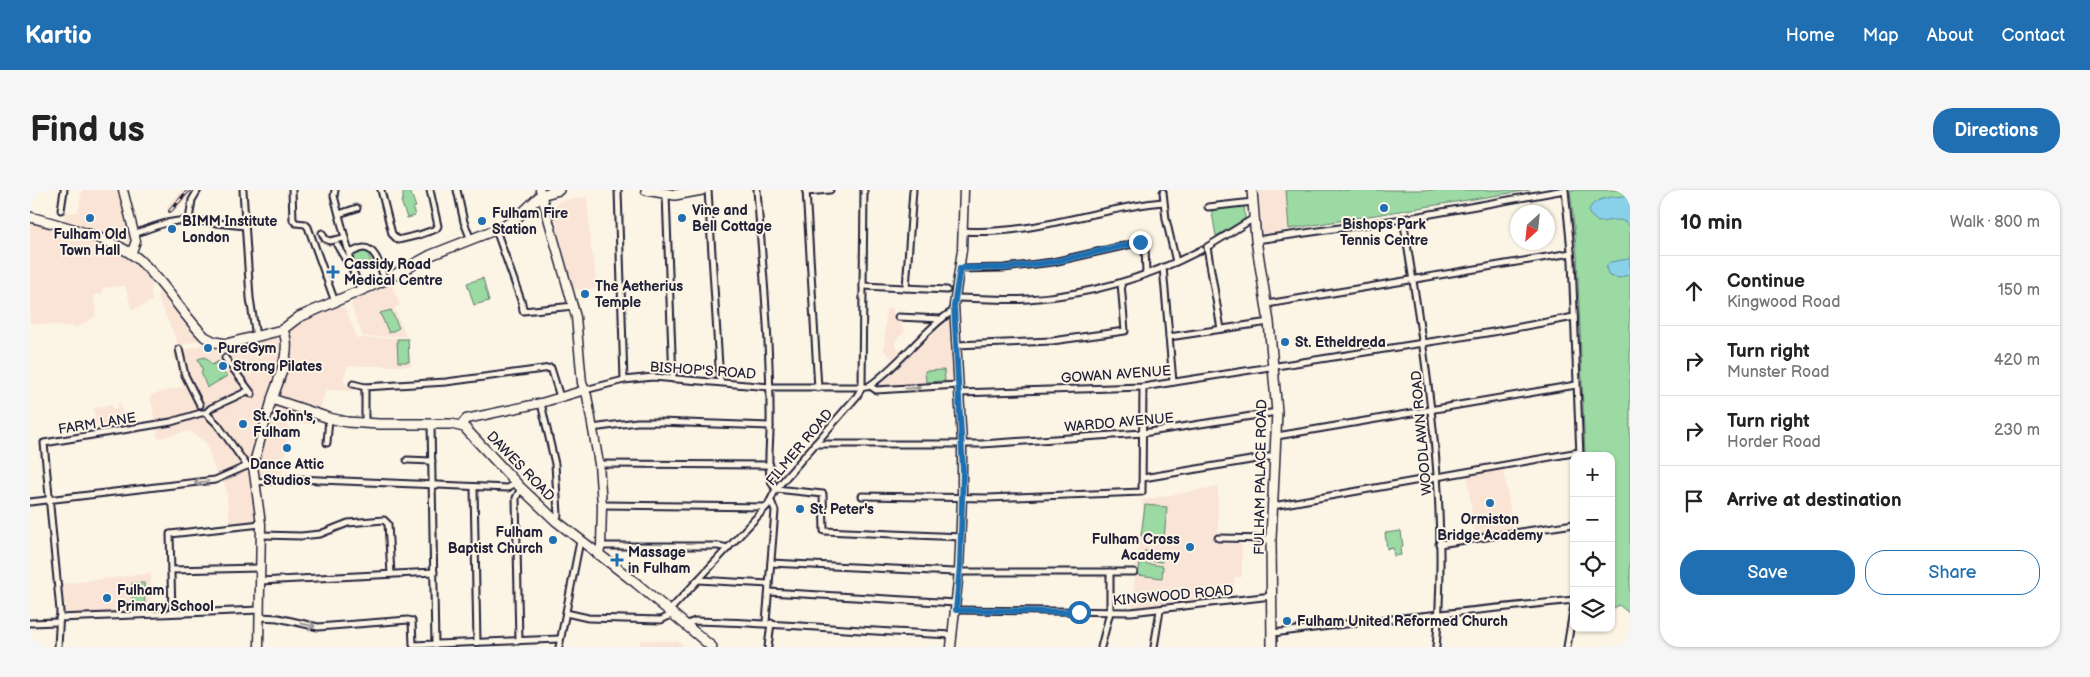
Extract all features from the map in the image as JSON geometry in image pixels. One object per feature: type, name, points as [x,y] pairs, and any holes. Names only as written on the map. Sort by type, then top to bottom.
[{"type":"main road","points":[[30,217],[83,234],[131,254],[159,282],[198,330],[208,339],[226,344],[282,330],[292,320],[385,280],[431,255],[513,222],[540,193],[559,190]]},
{"type":"main road","points":[[646,190],[662,193],[702,190]]},
{"type":"main road","name":"FULHAM PALACE ROAD","points":[[1252,190],[1256,240],[1267,304],[1277,412],[1271,539],[1272,647]]},
{"type":"main road","points":[[282,330],[286,336],[286,351],[272,399],[329,418],[365,423],[461,425]]},
{"type":"main road","name":"DAWES ROAD","points":[[461,425],[472,434],[518,485],[556,521],[580,541],[599,550],[712,647]]},
{"type":"street","points":[[61,210],[64,190]]},
{"type":"street","points":[[123,190],[136,241],[131,254]]},
{"type":"street","points":[[194,220],[192,200],[198,190]]},
{"type":"street","points":[[243,190],[250,298],[256,337]]},
{"type":"street","points":[[292,190],[293,220],[296,223],[308,226],[335,302]]},
{"type":"street","points":[[335,190],[334,196],[349,253],[350,264],[361,290]]},
{"type":"street","points":[[381,190],[392,234],[398,240],[419,235],[436,229],[438,226],[430,190]]},
{"type":"street","points":[[457,190],[464,222],[471,240]]},
{"type":"street","points":[[618,190],[624,380]]},
{"type":"street","points":[[708,190],[720,382]]},
{"type":"street","points":[[757,190],[770,387],[770,482],[776,489],[823,494],[824,531],[961,537]]},
{"type":"street","points":[[818,388],[806,191],[830,190]]},
{"type":"street","points":[[864,190],[862,387],[870,386],[948,312],[955,311]]},
{"type":"street","points":[[906,288],[913,190]]},
{"type":"street","points":[[951,647],[961,537],[962,443],[955,298],[964,231],[964,190]]},
{"type":"street","points":[[1256,240],[1403,219],[1565,190],[1571,253],[1580,452]]},
{"type":"street","points":[[1163,192],[1163,202],[1176,262]]},
{"type":"street","points":[[540,193],[574,306],[582,383],[599,464],[602,505],[599,550],[718,546],[728,548]]},
{"type":"street","points":[[662,193],[673,379]]},
{"type":"street","points":[[964,231],[994,231],[1062,223],[1132,206],[1163,202]]},
{"type":"street","points":[[1208,207],[1253,202]]},
{"type":"street","points":[[338,214],[357,208]]},
{"type":"street","points":[[1221,329],[1207,247],[1254,218]]},
{"type":"street","name":"WOODLAWN ROAD","points":[[1403,219],[1423,342],[1437,478],[1439,614],[1436,647]]},
{"type":"street","points":[[134,234],[157,225],[194,220],[245,226]]},
{"type":"street","points":[[496,230],[522,303],[523,311],[574,306]]},
{"type":"street","points":[[322,233],[324,239],[330,241],[344,238]]},
{"type":"street","points":[[960,268],[1004,268],[1045,263],[1140,242],[1145,246],[1146,274]]},
{"type":"street","points":[[337,246],[350,264]]},
{"type":"street","points":[[349,253],[365,248],[370,250],[375,254],[385,280]]},
{"type":"street","points":[[955,298],[1026,299],[1059,297],[1090,292],[1146,274],[1201,250]]},
{"type":"street","points":[[1267,304],[1571,253]]},
{"type":"street","points":[[1163,267],[1173,382]]},
{"type":"street","points":[[956,346],[1052,341],[1125,331],[1120,283]]},
{"type":"street","points":[[863,286],[947,290]]},
{"type":"street","points":[[898,317],[942,319]]},
{"type":"street","name":"GOWAN AVENUE","points":[[959,389],[1143,387],[1493,332],[1574,317]]},
{"type":"street","points":[[1169,337],[1269,322]]},
{"type":"street","points":[[179,349],[185,375],[200,405]]},
{"type":"street","name":"FARM LANE","points":[[58,647],[57,635],[60,611],[44,443],[158,424],[200,413],[206,414],[211,408],[250,392],[225,358]]},
{"type":"street","points":[[353,384],[365,387],[446,382],[551,368],[560,397]]},
{"type":"street","name":"BISHOP'S ROAD","points":[[461,425],[466,419],[541,403],[624,380],[653,377],[770,387],[862,387]]},
{"type":"street","points":[[1277,436],[1576,385]]},
{"type":"street","points":[[870,386],[876,390],[959,389]]},
{"type":"street","points":[[365,387],[365,423]]},
{"type":"street","name":"FILMER ROAD","points":[[672,612],[698,580],[766,507],[776,489],[857,396],[862,387]]},
{"type":"street","points":[[862,496],[962,498],[1142,492],[1143,387]]},
{"type":"street","points":[[250,466],[272,399]]},
{"type":"street","points":[[541,403],[555,464],[558,516],[556,521]]},
{"type":"street","name":"WARDO AVENUE","points":[[814,444],[982,444],[1143,433],[1277,412]]},
{"type":"street","points":[[206,414],[218,425],[250,466],[255,482],[261,524],[259,647]]},
{"type":"street","points":[[327,443],[329,418]]},
{"type":"street","points":[[592,428],[637,422],[770,426]]},
{"type":"street","points":[[431,424],[435,644]]},
{"type":"street","points":[[1143,478],[1276,456]]},
{"type":"street","points":[[1274,506],[1570,456]]},
{"type":"street","points":[[407,460],[432,461]]},
{"type":"street","points":[[599,464],[770,465]]},
{"type":"street","points":[[30,502],[215,480],[250,466]]},
{"type":"street","points":[[255,482],[297,479],[508,488],[518,485],[516,498],[519,640]]},
{"type":"street","points":[[474,487],[477,643]]},
{"type":"street","points":[[768,647],[768,592],[775,509],[770,501]]},
{"type":"street","points":[[602,505],[766,507]]},
{"type":"street","points":[[260,535],[301,536],[320,534],[348,523],[384,520],[388,524],[391,574]]},
{"type":"street","points":[[172,614],[170,534],[261,524]]},
{"type":"street","points":[[1439,544],[1570,525]]},
{"type":"street","points":[[1218,538],[1271,539]]},
{"type":"street","points":[[559,647],[580,541]]},
{"type":"street","points":[[771,563],[959,571],[1134,572]]},
{"type":"street","points":[[171,570],[259,568]]},
{"type":"street","points":[[260,581],[434,572]]},
{"type":"street","points":[[1101,647],[1110,612],[1110,572]]},
{"type":"street","points":[[698,580],[769,584]]},
{"type":"street","name":"KINGWOOD ROAD","points":[[768,592],[956,606],[1110,612],[1160,610],[1272,596]]},
{"type":"street","points":[[1272,633],[1570,600]]},
{"type":"street","points":[[1154,647],[1160,610]]},
{"type":"street","points":[[566,613],[588,618],[661,620],[672,612]]},
{"type":"street","points":[[30,623],[172,614],[260,614],[318,627],[408,620],[412,622],[413,645],[560,640]]},
{"type":"street","points":[[687,624],[695,621],[768,623],[846,630],[952,635]]},
{"type":"street","points":[[1567,647],[1570,629]]},
{"type":"shaded area","points":[[82,190],[120,190],[132,234],[130,242],[124,245],[64,222],[65,213],[78,212]]},
{"type":"shaded area","points":[[182,190],[195,190],[174,212],[170,212],[166,207]]},
{"type":"shaded area","points":[[1259,190],[1286,190],[1289,229],[1265,234],[1262,232]]},
{"type":"shaded area","points":[[587,197],[591,247],[598,288],[571,290],[553,211],[559,201]]},
{"type":"shaded area","points":[[30,221],[99,245],[128,258],[152,282],[151,293],[153,301],[132,310],[125,286],[103,288],[102,294],[94,295],[96,316],[78,327],[30,323]]},
{"type":"shaded area","points":[[391,283],[400,305],[394,308],[406,336],[363,337],[351,305],[355,299]]},
{"type":"shaded area","points":[[159,291],[200,340],[179,346],[157,296]]},
{"type":"shaded area","points":[[337,305],[346,309],[357,338],[408,338],[411,366],[348,366],[343,380],[347,386],[352,386],[352,391],[326,390],[315,425],[289,422],[282,477],[258,477],[262,486],[266,516],[262,573],[264,647],[257,647],[258,537],[251,477],[255,522],[230,523],[226,488],[223,482],[218,481],[206,443],[190,431],[158,438],[150,395],[184,386],[173,354],[206,343],[229,351],[279,336],[293,322]]},
{"type":"shaded area","points":[[886,308],[893,308],[893,318],[897,318],[905,331],[895,341],[895,345],[901,352],[893,359],[884,350]]},
{"type":"shaded area","points":[[948,321],[951,324],[953,383],[878,388],[877,386]]},
{"type":"shaded area","points":[[120,402],[125,427],[98,432],[93,409],[112,404],[112,409],[118,408],[118,403]]},
{"type":"shaded area","name":"Ormiston Bridge Academy","points":[[1504,470],[1513,530],[1475,536],[1467,475]]},
{"type":"shaded area","name":"Fulham Cross Academy","points":[[1218,487],[1218,544],[1242,544],[1242,577],[1235,577],[1233,596],[1131,608],[1143,512],[1142,500]]},
{"type":"shaded area","name":"Fulham Primary School","points":[[151,573],[150,612],[66,615],[62,584]]},
{"type":"shaded area","points":[[640,640],[678,641],[685,647],[640,647]]},
{"type":"green space","points":[[1286,190],[1529,190],[1289,229]]},
{"type":"green space","points":[[1570,190],[1630,190],[1630,614],[1619,605],[1615,607],[1615,452],[1585,452],[1577,254]]},
{"type":"green space","points":[[410,191],[416,207],[413,208],[415,216],[407,218],[401,201],[403,200],[403,192]]},
{"type":"green space","points":[[1244,205],[1245,219],[1216,236],[1211,207]]},
{"type":"green space","points":[[366,250],[372,263],[357,269],[353,257]]},
{"type":"green space","points":[[483,278],[489,301],[474,305],[467,283]]},
{"type":"green space","points":[[391,310],[399,328],[389,333],[380,313]]},
{"type":"green space","points":[[397,339],[408,339],[409,362],[398,362]]},
{"type":"green space","points":[[205,357],[212,365],[219,361],[216,364],[227,376],[207,388],[198,359]]},
{"type":"green space","points":[[944,370],[945,381],[926,382],[925,371]]},
{"type":"green space","points":[[1145,505],[1167,507],[1164,539],[1141,536]]},
{"type":"green space","points":[[1401,531],[1403,547],[1400,548],[1401,555],[1394,556],[1393,548],[1387,549],[1385,533]]},
{"type":"green space","points":[[1144,551],[1163,553],[1162,562],[1143,560]]},
{"type":"green space","points":[[1140,563],[1163,566],[1162,578],[1138,575]]},
{"type":"green space","points":[[132,583],[144,583],[145,608],[132,608]]},
{"type":"water","points":[[1630,196],[1630,227],[1627,223],[1620,220],[1598,222],[1589,214],[1590,208],[1598,201],[1611,197]]},
{"type":"water","points":[[1630,256],[1630,274],[1620,278],[1609,276],[1606,268],[1610,262],[1628,259]]},
{"type":"railway","points":[[170,211],[189,190]]},
{"type":"place","name":"Bishops Park Tennis Centre","points":[[1384,208]]},
{"type":"place","name":"Fulham Old Town Hall","points":[[90,218]]},
{"type":"place","name":"Vine and Bell Cottage","points":[[682,218]]},
{"type":"place","name":"Fulham Fire Station","points":[[482,221]]},
{"type":"place","name":"BIMM Institute London","points":[[172,229]]},
{"type":"place","name":"Cassidy Road Medical Centre","points":[[333,272]]},
{"type":"place","name":"The Aetherius Temple","points":[[585,294]]},
{"type":"place","name":"St. Etheldreda","points":[[1285,342]]},
{"type":"place","name":"PureGym","points":[[208,348]]},
{"type":"place","name":"Strong Pilates","points":[[223,366]]},
{"type":"place","name":"St. John's, Fulham","points":[[243,424]]},
{"type":"place","name":"Dance Attic Studios","points":[[287,448]]},
{"type":"place","name":"Ormiston Bridge Academy","points":[[1490,503]]},
{"type":"place","name":"St. Peter's","points":[[800,509]]},
{"type":"place","name":"Fulham Baptist Church","points":[[553,540]]},
{"type":"place","name":"Fulham Cross Academy","points":[[1190,547]]},
{"type":"place","name":"Massage in Fulham","points":[[617,560]]},
{"type":"place","name":"Fulham Primary School","points":[[107,598]]},
{"type":"place","name":"Fulham United Reformed Church","points":[[1287,621]]},
{"type":"route","points":[[1079,612],[956,610],[960,566],[963,471],[956,362],[954,306],[956,290],[960,268],[1004,268],[1053,262],[1140,242]]}]
